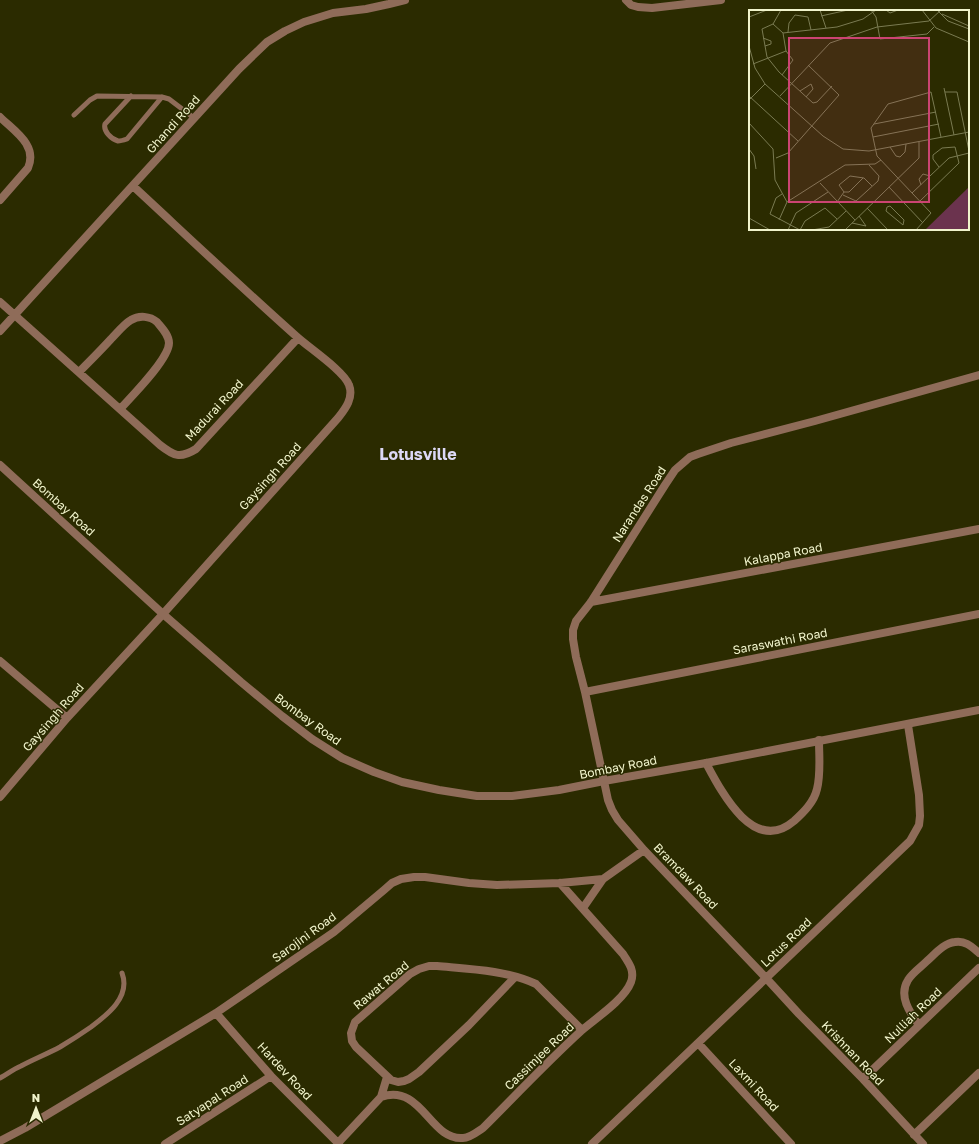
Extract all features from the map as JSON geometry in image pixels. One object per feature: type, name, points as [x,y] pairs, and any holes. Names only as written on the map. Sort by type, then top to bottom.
[{"type":"street","name":"Ghandi Road","points":[[0,331],[257,50],[285,31],[304,22],[333,13],[366,9],[405,0]]},
{"type":"street","points":[[626,0],[631,5],[652,8],[721,0]]},
{"type":"street","points":[[0,118],[25,141],[30,149],[31,156],[28,168],[0,200]]},
{"type":"street","name":"Gaysingh Road","points":[[0,797],[67,718],[163,614],[338,418],[346,407],[350,398],[349,386],[343,375],[298,338],[133,186]]},
{"type":"street","name":"Madurai Road","points":[[0,302],[168,451],[176,455],[183,456],[196,449],[298,338]]},
{"type":"street","points":[[79,372],[131,320],[139,317],[154,319],[163,329],[168,340],[169,345],[166,354],[120,409]]},
{"type":"street","name":"Narandas Road","points":[[604,781],[586,692],[576,657],[573,630],[576,621],[591,602],[675,470],[690,457],[731,443],[979,375]]},
{"type":"street","name":"Bombay Road","points":[[0,465],[163,614],[241,682],[312,739],[342,758],[402,782],[477,796],[512,796],[559,790],[706,763],[979,710]]},
{"type":"street","name":"Kalappa Road","points":[[591,602],[979,529]]},
{"type":"street","name":"Saraswathi Road","points":[[586,692],[979,614]]},
{"type":"street","points":[[0,661],[67,718]]},
{"type":"street","name":"Lotus Road","points":[[592,1144],[910,841],[919,825],[920,816],[919,795],[908,724]]},
{"type":"street","points":[[706,763],[717,785],[746,822],[753,827],[762,830],[778,830],[787,827],[798,818],[813,799],[817,789],[819,774],[819,740]]},
{"type":"street","name":"Bramdaw Road","points":[[604,781],[612,810],[618,820],[644,850],[766,978]]},
{"type":"street","name":"Sarojini Road","points":[[0,1141],[25,1128],[216,1013],[334,932],[392,883],[408,877],[425,877],[497,885],[560,883],[603,879],[644,850]]},
{"type":"street","points":[[583,908],[603,879]]},
{"type":"street","name":"Cassimjee Road","points":[[381,1097],[397,1095],[404,1097],[414,1103],[446,1134],[452,1137],[464,1138],[472,1136],[483,1128],[582,1030],[607,1011],[622,995],[632,980],[633,973],[631,966],[623,954],[560,883]]},
{"type":"street","points":[[919,1025],[910,1014],[906,1004],[904,994],[908,980],[937,952],[954,942],[968,943],[979,953]]},
{"type":"street","name":"Rawat Road","points":[[386,1077],[356,1047],[352,1041],[352,1029],[355,1022],[410,974],[429,966],[489,971],[536,984],[582,1030]]},
{"type":"street","name":"Nulliah Road","points":[[863,1079],[979,968]]},
{"type":"street","points":[[338,1143],[381,1097],[386,1077],[394,1081],[404,1081],[419,1072],[469,1025],[515,977]]},
{"type":"street","name":"Krishnan Road","points":[[766,978],[923,1144]]},
{"type":"street","name":"Hardev Road","points":[[216,1013],[271,1076],[338,1143]]},
{"type":"street","name":"Laxmi Road","points":[[698,1043],[791,1144]]},
{"type":"street","points":[[914,1135],[979,1073]]},
{"type":"street","name":"Satyapal Road","points":[[166,1144],[271,1076]]},
{"type":"lane","points":[[74,115],[90,100],[97,96],[131,96],[162,97],[169,99],[194,118]]},
{"type":"lane","points":[[131,96],[105,124],[105,132],[119,141],[127,139],[162,97]]},
{"type":"lane","points":[[0,1078],[22,1065],[61,1047],[86,1031],[109,1013],[118,1002],[123,990],[124,979],[122,973]]},
{"type":"district","name":"Lotusville","points":[[418,454]]}]
